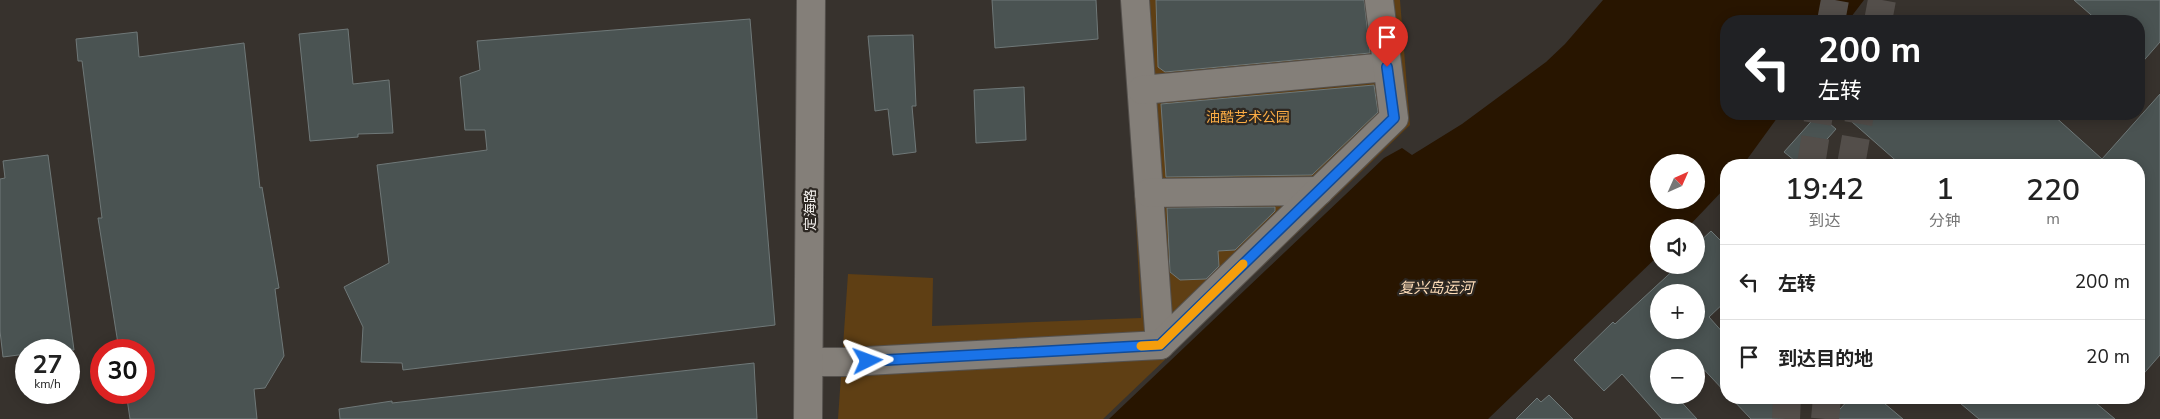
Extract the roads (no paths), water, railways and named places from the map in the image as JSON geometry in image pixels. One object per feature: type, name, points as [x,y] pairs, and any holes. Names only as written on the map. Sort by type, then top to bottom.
[{"type":"street","name":"定海路","points":[[808,419],[811,0]]},
{"type":"street","points":[[1135,0],[1160,345]]},
{"type":"street","points":[[809,362],[1160,345],[1394,118],[1379,0]]},
{"type":"street","points":[[1142,90],[1387,67]]},
{"type":"street","points":[[1149,193],[1319,191]]},
{"type":"water","name":"复兴岛运河","points":[[1603,0],[1864,0],[1853,15],[1720,15],[1720,120],[1776,120],[1747,159],[1720,159],[1720,193],[1696,219],[1650,219],[1650,264],[1488,419],[1109,419],[1384,158],[1402,148],[1412,155],[1462,124],[1546,62],[1565,44]]},
{"type":"tunnel","points":[[1832,15],[1835,0]]},
{"type":"tunnel","points":[[1879,15],[1882,0]]},
{"type":"tunnel","points":[[1812,159],[1818,120]]},
{"type":"tunnel","points":[[1852,159],[1859,120]]},
{"type":"tunnel","points":[[1786,419],[1787,404]]},
{"type":"tunnel","points":[[1825,419],[1826,404]]},
{"type":"park label","name":"油酷艺术公园","points":[[1248,117]]}]
